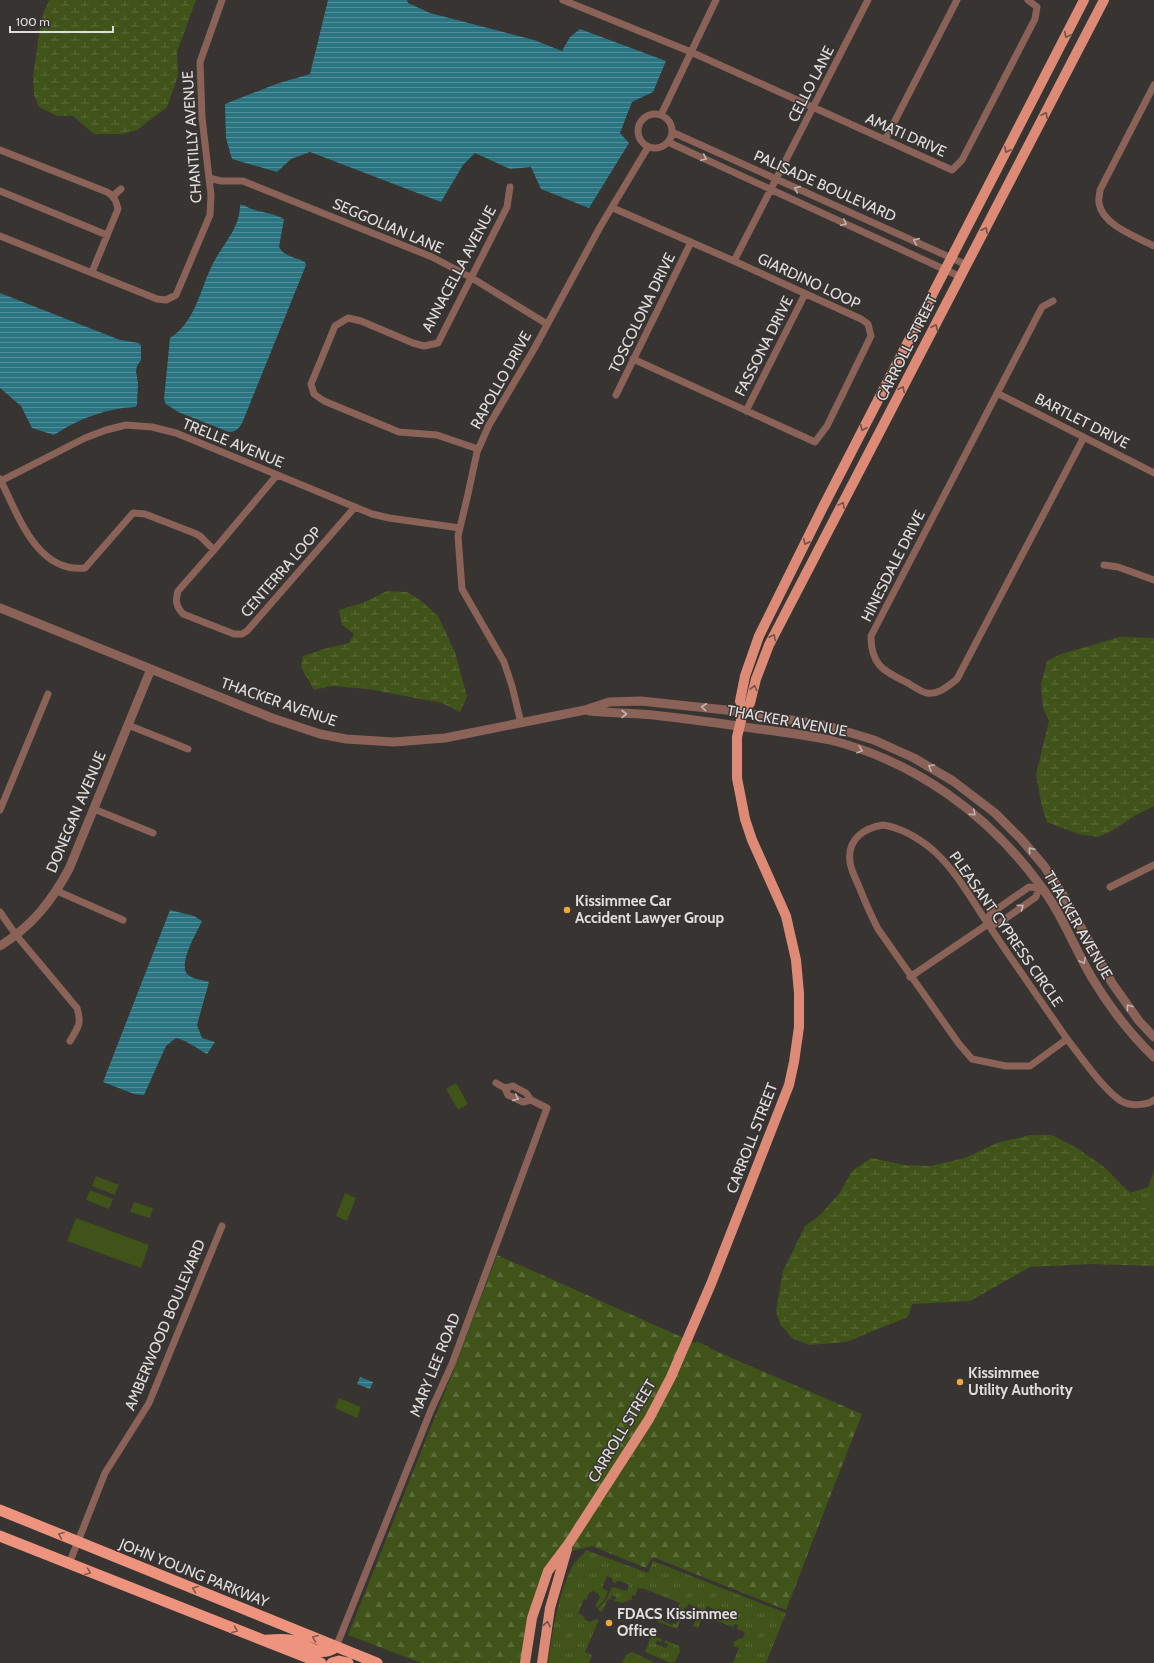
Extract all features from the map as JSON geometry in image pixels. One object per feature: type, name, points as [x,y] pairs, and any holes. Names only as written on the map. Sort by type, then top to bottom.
[{"type":"highway","name":"JOHN YOUNG PARKWAY","points":[[0,1510],[377,1663]]},
{"type":"highway","points":[[0,1536],[321,1663]]},
{"type":"highway","points":[[260,1640],[290,1640],[323,1652],[329,1651],[336,1647]]},
{"type":"highway","points":[[332,1663],[339,1661],[348,1663]]},
{"type":"main road","name":"CARROLL STREET","points":[[525,1663],[532,1618],[548,1571],[569,1543],[650,1419],[672,1377],[711,1284],[789,1085],[799,1027],[799,993],[796,960],[786,916],[752,840],[742,807],[737,778],[737,737],[743,712],[740,701],[745,676],[759,636],[823,507],[1084,0]]},
{"type":"main road","name":"CARROLL STREET","points":[[743,712],[750,704],[762,661],[785,614],[1104,0]]},
{"type":"main road","points":[[785,614],[785,603],[826,522],[823,507]]},
{"type":"main road","name":"CARROLL STREET","points":[[542,1663],[550,1608],[569,1543]]},
{"type":"street","name":"CHANTILLY AVENUE","points":[[0,236],[157,299],[166,300],[176,295],[210,215],[211,195],[202,118],[200,62],[222,0]]},
{"type":"street","name":"AMATI DRIVE","points":[[563,0],[691,52],[952,170],[962,160],[1035,19],[1037,7],[1028,0]]},
{"type":"street","points":[[662,116],[716,0]]},
{"type":"street","name":"CELLO LANE","points":[[734,261],[868,0]]},
{"type":"street","points":[[885,140],[957,0]]},
{"type":"street","points":[[1154,85],[1100,190],[1099,203],[1104,214],[1114,225],[1154,246]]},
{"type":"street","points":[[654,114],[667,119],[671,125],[672,132],[668,142],[662,147],[655,148],[642,142],[638,128],[647,116],[654,114]]},
{"type":"street","name":"PALISADE BOULEVARD","points":[[672,132],[967,265]]},
{"type":"street","name":"PALISADE BOULEVARD","points":[[668,142],[961,276]]},
{"type":"street","name":"RAPOLLO DRIVE","points":[[521,723],[508,671],[494,642],[462,589],[458,536],[478,449],[488,425],[534,349],[600,227],[613,208],[648,146]]},
{"type":"street","points":[[0,150],[107,192],[113,196],[118,209],[92,272]]},
{"type":"street","name":"SEGGOLIAN LANE","points":[[209,178],[221,181],[243,181],[432,257],[472,278],[547,324]]},
{"type":"street","name":"ANNACELLA AVENUE","points":[[478,449],[437,435],[399,432],[324,401],[314,394],[311,384],[335,326],[348,318],[361,320],[413,343],[424,346],[438,343],[507,207],[510,188]]},
{"type":"street","points":[[113,196],[121,189]]},
{"type":"street","points":[[0,191],[107,235]]},
{"type":"street","name":"GIARDINO LOOP","points":[[613,208],[734,261],[860,319],[868,324],[871,336],[869,343],[827,426],[815,442],[632,360]]},
{"type":"street","name":"TOSCOLONA DRIVE","points":[[616,395],[691,242]]},
{"type":"street","name":"FASSONA DRIVE","points":[[746,411],[805,294]]},
{"type":"street","name":"HINESDALE DRIVE","points":[[1053,301],[1042,307],[871,636],[871,649],[876,662],[884,671],[927,693],[943,690],[958,679],[1084,437]]},
{"type":"street","name":"BARTLET DRIVE","points":[[997,393],[1154,473]]},
{"type":"street","name":"TRELLE AVENUE","points":[[0,480],[84,438],[106,430],[126,425],[152,426],[176,433],[372,514],[389,518],[460,528]]},
{"type":"street","name":"CENTERRA LOOP","points":[[277,475],[178,591],[176,599],[178,608],[183,614],[234,634],[242,634],[247,631],[355,507]]},
{"type":"street","points":[[0,480],[28,536],[36,548],[43,554],[66,567],[74,569],[84,568],[133,513],[145,514],[194,533],[200,536],[214,550]]},
{"type":"street","points":[[1104,565],[1118,567],[1154,580]]},
{"type":"street","name":"THACKER AVENUE","points":[[0,608],[272,718],[320,734],[346,739],[394,742],[446,738],[585,710],[609,702],[641,701],[743,712],[828,726],[874,740],[923,763],[953,781],[995,813],[1032,851],[1053,879],[1112,983],[1139,1021],[1154,1037]]},
{"type":"street","name":"DONEGAN AVENUE","points":[[0,946],[27,927],[41,913],[57,891],[69,869],[151,669]]},
{"type":"street","points":[[0,810],[48,694]]},
{"type":"street","name":"THACKER AVENUE","points":[[585,710],[616,714],[644,714],[671,717],[740,726],[830,741],[867,752],[914,773],[939,788],[982,820],[1010,848],[1058,913],[1092,978],[1106,999],[1132,1033],[1154,1057]]},
{"type":"street","points":[[128,725],[188,749]]},
{"type":"street","points":[[94,809],[154,834]]},
{"type":"street","name":"PLEASANT CYPRESS CIRCLE","points":[[1067,1039],[1030,1066],[1006,1066],[972,1059],[958,1044],[910,976],[878,928],[869,911],[850,862],[852,847],[860,834],[867,829],[884,824],[898,829],[922,842],[934,851],[951,871],[1067,1039],[1109,1090],[1122,1102],[1136,1105],[1152,1102],[1154,1100]]},
{"type":"street","points":[[1110,887],[1154,865]]},
{"type":"street","points":[[910,976],[988,924],[998,924],[1036,897],[1040,888],[1053,879]]},
{"type":"street","points":[[988,924],[990,914],[1016,896],[1028,888],[1040,888]]},
{"type":"street","points":[[57,891],[123,920]]},
{"type":"street","points":[[0,912],[16,935],[77,1008],[80,1018],[77,1028],[70,1041]]},
{"type":"street","name":"MARY LEE ROAD","points":[[336,1647],[431,1410],[452,1364],[547,1108],[531,1100],[523,1102],[508,1095],[505,1088],[496,1083]]},
{"type":"street","name":"AMBERWOOD BOULEVARD","points":[[69,1564],[105,1473],[149,1403],[222,1226]]},
{"type":"green space","points":[[49,0],[196,0],[177,52],[178,76],[167,107],[137,130],[122,134],[94,134],[73,116],[57,116],[39,107],[34,95],[33,77],[41,19]]},
{"type":"green space","points":[[387,591],[407,592],[420,600],[438,616],[455,652],[467,697],[460,712],[442,703],[368,689],[332,686],[314,690],[301,667],[303,656],[349,643],[354,634],[342,625],[339,610],[365,602]]},
{"type":"green space","points":[[1120,637],[1154,638],[1154,806],[1136,815],[1112,831],[1098,837],[1078,834],[1047,822],[1041,803],[1036,774],[1049,721],[1043,708],[1041,685],[1047,661],[1061,654]]},
{"type":"green space","points":[[456,1083],[468,1104],[458,1110],[446,1089]]},
{"type":"green space","points":[[1030,1135],[1052,1135],[1075,1147],[1103,1166],[1154,1217],[1154,1266],[1090,1264],[1030,1267],[970,1301],[912,1304],[908,1317],[846,1342],[809,1345],[792,1338],[780,1324],[776,1311],[783,1271],[805,1226],[819,1216],[839,1194],[852,1171],[871,1158],[905,1165],[930,1166],[965,1158],[997,1143]]},
{"type":"green space","points":[[1154,1171],[1154,1217],[1130,1193],[1148,1187]]},
{"type":"green space","points":[[96,1176],[119,1185],[115,1195],[92,1186]]},
{"type":"green space","points":[[90,1190],[113,1199],[109,1209],[86,1200]]},
{"type":"green space","points":[[345,1193],[356,1198],[347,1221],[336,1216]]},
{"type":"green space","points":[[134,1202],[153,1208],[150,1218],[130,1212]]},
{"type":"green space","points":[[76,1218],[149,1245],[141,1268],[67,1241]]},
{"type":"green space","points":[[497,1255],[684,1338],[668,1375],[646,1417],[567,1539],[544,1570],[528,1617],[521,1663],[421,1663],[348,1635],[454,1369]]},
{"type":"green space","points":[[691,1341],[696,1343],[697,1341],[720,1353],[862,1414],[786,1610],[655,1558],[651,1559],[646,1568],[592,1546],[571,1551],[573,1545]]},
{"type":"green space","points":[[339,1398],[361,1407],[357,1418],[335,1408]]},
{"type":"green space","points":[[586,1550],[648,1573],[653,1561],[786,1613],[766,1663],[733,1663],[739,1648],[733,1646],[734,1643],[743,1638],[745,1632],[737,1629],[738,1625],[735,1624],[733,1627],[712,1619],[715,1610],[707,1606],[698,1628],[693,1626],[700,1609],[688,1604],[687,1608],[685,1607],[677,1629],[658,1622],[657,1618],[672,1625],[673,1623],[676,1624],[678,1620],[675,1619],[680,1603],[642,1588],[638,1588],[635,1596],[632,1595],[632,1599],[622,1603],[614,1601],[616,1597],[612,1595],[610,1600],[608,1599],[602,1612],[599,1611],[598,1609],[606,1600],[612,1587],[627,1591],[629,1585],[618,1580],[616,1583],[612,1582],[613,1579],[607,1576],[602,1588],[608,1591],[605,1599],[597,1608],[596,1605],[600,1597],[593,1591],[589,1593],[586,1600],[584,1599],[578,1613],[590,1622],[596,1619],[599,1620],[585,1652],[592,1655],[589,1663],[548,1663],[554,1626],[563,1590],[573,1565]]},
{"type":"green space","points":[[651,1636],[662,1639],[661,1642],[657,1640],[656,1644],[666,1648],[668,1644],[664,1643],[665,1640],[679,1646],[680,1651],[675,1662],[671,1663],[645,1652]]},
{"type":"green space","points":[[632,1652],[655,1663],[622,1663],[626,1655]]},
{"type":"water","points":[[328,0],[407,0],[408,3],[430,13],[534,40],[562,51],[570,37],[580,29],[666,61],[653,92],[632,102],[620,133],[629,143],[589,208],[541,189],[531,167],[510,169],[475,153],[463,165],[441,202],[310,152],[291,159],[277,172],[232,159],[226,138],[225,104],[276,84],[310,74]]},
{"type":"water","points":[[240,205],[276,215],[284,219],[279,247],[284,253],[305,262],[306,265],[243,421],[238,429],[229,432],[178,412],[166,404],[164,399],[170,338],[187,322],[193,312],[211,268],[235,227],[238,220]]},
{"type":"water","points":[[0,293],[120,340],[139,343],[141,346],[141,360],[136,371],[138,383],[137,405],[135,407],[93,415],[63,429],[54,435],[32,428],[21,406],[0,388]]},
{"type":"water","points":[[170,910],[194,916],[202,921],[186,956],[185,970],[190,976],[209,982],[197,1025],[202,1038],[215,1042],[207,1054],[176,1038],[166,1046],[144,1095],[134,1094],[103,1082]]},
{"type":"water","points":[[360,1377],[373,1382],[370,1389],[357,1384]]},
{"type":"place","name":"Kissimmee Car Accident Lawyer Group","points":[[567,910]]},
{"type":"place","name":"Kissimmee Utility Authority","points":[[960,1382]]},
{"type":"place","name":"FDACS Kissimmee Office","points":[[609,1623]]}]
